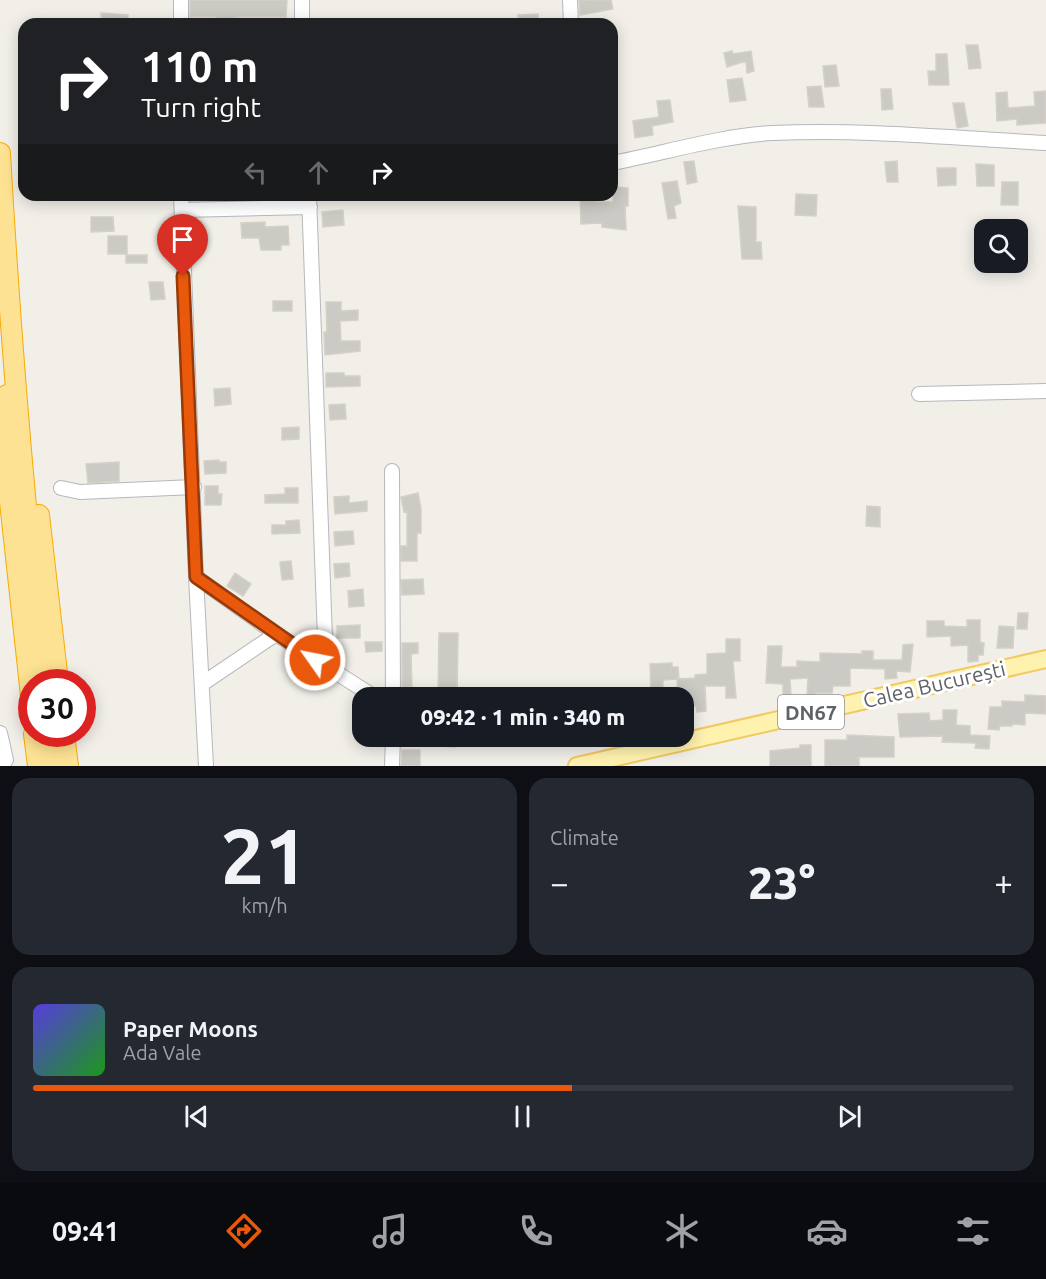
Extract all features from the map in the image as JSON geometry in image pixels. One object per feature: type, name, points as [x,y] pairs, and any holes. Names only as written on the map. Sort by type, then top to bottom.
[{"type":"highway","points":[[0,153],[12,362],[24,504],[43,669]]},
{"type":"highway","points":[[12,362],[28,424],[56,669]]},
{"type":"highway","points":[[12,362],[2,428],[28,669]]},
{"type":"highway","points":[[36,747],[38,766]]},
{"type":"highway","points":[[51,747],[53,766]]},
{"type":"highway","points":[[66,747],[68,766]]},
{"type":"main road","name":"Calea București","points":[[577,766],[1046,659]]},
{"type":"street","points":[[180,18],[181,0]]},
{"type":"street","points":[[302,0],[302,18]]},
{"type":"street","points":[[570,0],[571,18]]},
{"type":"street","points":[[618,162],[774,133],[912,135],[1046,143]]},
{"type":"street","points":[[181,201],[206,766]]},
{"type":"street","points":[[182,210],[310,201],[326,667]]},
{"type":"street","points":[[919,394],[1046,390]]},
{"type":"street","points":[[392,471],[393,687]]},
{"type":"street","points":[[61,488],[80,492],[194,487]]},
{"type":"street","points":[[196,577],[276,634],[358,687]]},
{"type":"street","points":[[202,684],[276,634]]},
{"type":"street","points":[[0,733],[6,760],[1,766]]},
{"type":"street","points":[[392,766],[393,747]]},
{"type":"building","points":[[190,0],[287,0],[286,17],[190,17]]},
{"type":"building","points":[[579,0],[611,0],[613,9],[580,15]]},
{"type":"building","points":[[101,13],[128,15],[128,18],[101,18]]},
{"type":"building","points":[[538,14],[538,18],[518,18],[518,15]]},
{"type":"building","points":[[966,45],[978,45],[981,68],[969,69]]},
{"type":"building","points":[[732,51],[733,54],[751,51],[754,71],[747,73],[746,61],[727,67],[724,53]]},
{"type":"building","points":[[936,54],[947,54],[949,85],[929,85],[928,71],[936,71]]},
{"type":"building","points":[[836,65],[839,86],[825,87],[823,66]]},
{"type":"building","points":[[742,78],[746,100],[730,102],[727,80]]},
{"type":"building","points":[[821,86],[824,107],[809,107],[807,87]]},
{"type":"building","points":[[881,89],[891,89],[893,109],[882,110]]},
{"type":"building","points":[[1046,91],[1046,123],[1017,125],[1017,119],[997,121],[996,93],[1007,92],[1008,108],[1035,106],[1034,92]]},
{"type":"building","points":[[670,100],[673,122],[652,126],[653,135],[635,138],[633,121],[659,117],[657,101]]},
{"type":"building","points":[[953,103],[964,103],[968,126],[957,128]]},
{"type":"building","points":[[694,161],[697,182],[687,184],[684,162]]},
{"type":"building","points":[[897,161],[898,182],[887,182],[885,162]]},
{"type":"building","points":[[976,164],[994,165],[994,186],[977,186]]},
{"type":"building","points":[[937,168],[956,168],[956,185],[938,186]]},
{"type":"building","points":[[677,181],[681,203],[674,206],[676,218],[668,219],[662,183]]},
{"type":"building","points":[[1002,182],[1018,182],[1018,205],[1001,205]]},
{"type":"building","points":[[618,187],[628,188],[628,206],[625,206],[626,230],[602,227],[602,223],[581,224],[580,201],[618,201]]},
{"type":"building","points":[[796,194],[817,195],[816,216],[795,215]]},
{"type":"building","points":[[738,206],[756,207],[756,242],[761,242],[762,259],[742,259]]},
{"type":"building","points":[[343,210],[344,225],[323,227],[322,212]]},
{"type":"building","points":[[91,217],[113,217],[114,231],[91,232]]},
{"type":"building","points":[[265,222],[265,227],[288,226],[289,245],[281,245],[281,250],[261,250],[259,238],[242,238],[241,223]]},
{"type":"building","points":[[108,236],[127,236],[127,254],[108,254]]},
{"type":"building","points":[[126,255],[147,255],[147,263],[126,263]]},
{"type":"building","points":[[149,282],[163,282],[165,299],[151,300]]},
{"type":"building","points":[[273,301],[292,301],[292,311],[273,311]]},
{"type":"building","points":[[326,302],[341,302],[341,311],[358,310],[358,320],[340,321],[341,341],[360,341],[360,351],[325,355]]},
{"type":"building","points":[[326,373],[360,376],[360,386],[326,387]]},
{"type":"building","points":[[230,388],[231,404],[215,406],[214,389]]},
{"type":"building","points":[[345,404],[346,419],[330,420],[329,405]]},
{"type":"building","points":[[299,427],[299,439],[282,440],[282,428]]},
{"type":"building","points":[[219,460],[219,462],[226,462],[226,473],[205,474],[204,461]]},
{"type":"building","points":[[119,462],[119,481],[88,483],[86,464]]},
{"type":"building","points":[[205,486],[218,486],[218,494],[222,494],[221,505],[205,505]]},
{"type":"building","points":[[285,488],[298,488],[298,503],[265,503],[265,495],[285,494]]},
{"type":"building","points":[[418,493],[421,508],[421,533],[417,533],[417,561],[401,561],[401,546],[407,546],[407,511],[404,512],[401,497]]},
{"type":"building","points":[[349,496],[349,503],[367,501],[367,511],[335,514],[334,497]]},
{"type":"building","points":[[867,506],[880,507],[880,527],[866,526]]},
{"type":"building","points":[[299,520],[300,533],[272,534],[272,525],[286,525],[286,521]]},
{"type":"building","points":[[353,531],[354,544],[335,546],[334,532]]},
{"type":"building","points":[[291,561],[293,579],[282,580],[280,562]]},
{"type":"building","points":[[349,563],[350,576],[335,578],[334,564]]},
{"type":"building","points":[[235,573],[251,584],[243,596],[227,586]]},
{"type":"building","points":[[423,579],[424,594],[402,595],[401,580]]},
{"type":"building","points":[[363,589],[364,606],[349,607],[348,591]]},
{"type":"building","points":[[1018,613],[1028,613],[1027,629],[1017,629]]},
{"type":"building","points":[[967,620],[980,620],[980,642],[984,643],[983,655],[978,655],[978,661],[968,662],[968,645],[951,646],[951,636],[927,637],[927,621],[944,621],[944,626],[967,627]]},
{"type":"building","points":[[360,625],[360,638],[337,638],[337,626]]},
{"type":"building","points":[[999,626],[1014,627],[1013,648],[997,648]]},
{"type":"building","points":[[439,633],[458,633],[457,687],[438,687]]},
{"type":"building","points":[[726,639],[740,639],[740,661],[733,661],[736,698],[726,698],[726,686],[705,686],[706,711],[697,712],[696,706],[694,706],[694,687],[677,687],[677,679],[695,678],[695,675],[707,674],[707,654],[726,653]]},
{"type":"building","points":[[365,642],[382,642],[382,651],[366,652]]},
{"type":"building","points":[[402,643],[418,643],[418,653],[411,654],[412,687],[402,687]]},
{"type":"building","points":[[913,644],[910,672],[896,671],[897,678],[885,679],[885,669],[850,668],[850,686],[833,686],[832,693],[815,693],[815,696],[807,695],[808,678],[790,679],[791,695],[783,695],[783,684],[766,683],[768,646],[782,646],[781,667],[797,667],[797,661],[820,662],[820,653],[862,654],[862,651],[873,651],[873,660],[902,660],[903,645]]},
{"type":"building","points":[[672,663],[672,667],[678,667],[679,679],[663,680],[663,687],[651,687],[650,664]]},
{"type":"building","points":[[1025,695],[1046,696],[1046,714],[1025,713],[1025,725],[1012,724],[1012,726],[1000,726],[999,730],[988,729],[990,707],[1002,707],[1002,701],[1025,702]]},
{"type":"building","points":[[943,710],[957,710],[956,725],[970,726],[970,735],[990,736],[989,749],[975,748],[976,743],[942,742],[943,736],[900,737],[898,714],[929,713],[930,721],[943,720]]},
{"type":"building","points":[[847,735],[894,737],[894,757],[859,757],[859,766],[825,766],[825,740],[847,740]]},
{"type":"building","points":[[800,745],[811,745],[811,766],[770,766],[770,751],[800,748]]},
{"type":"building","points":[[402,750],[420,750],[420,766],[401,766]]},
{"type":"route","points":[[183,276],[194,487],[196,577],[315,660]]}]
